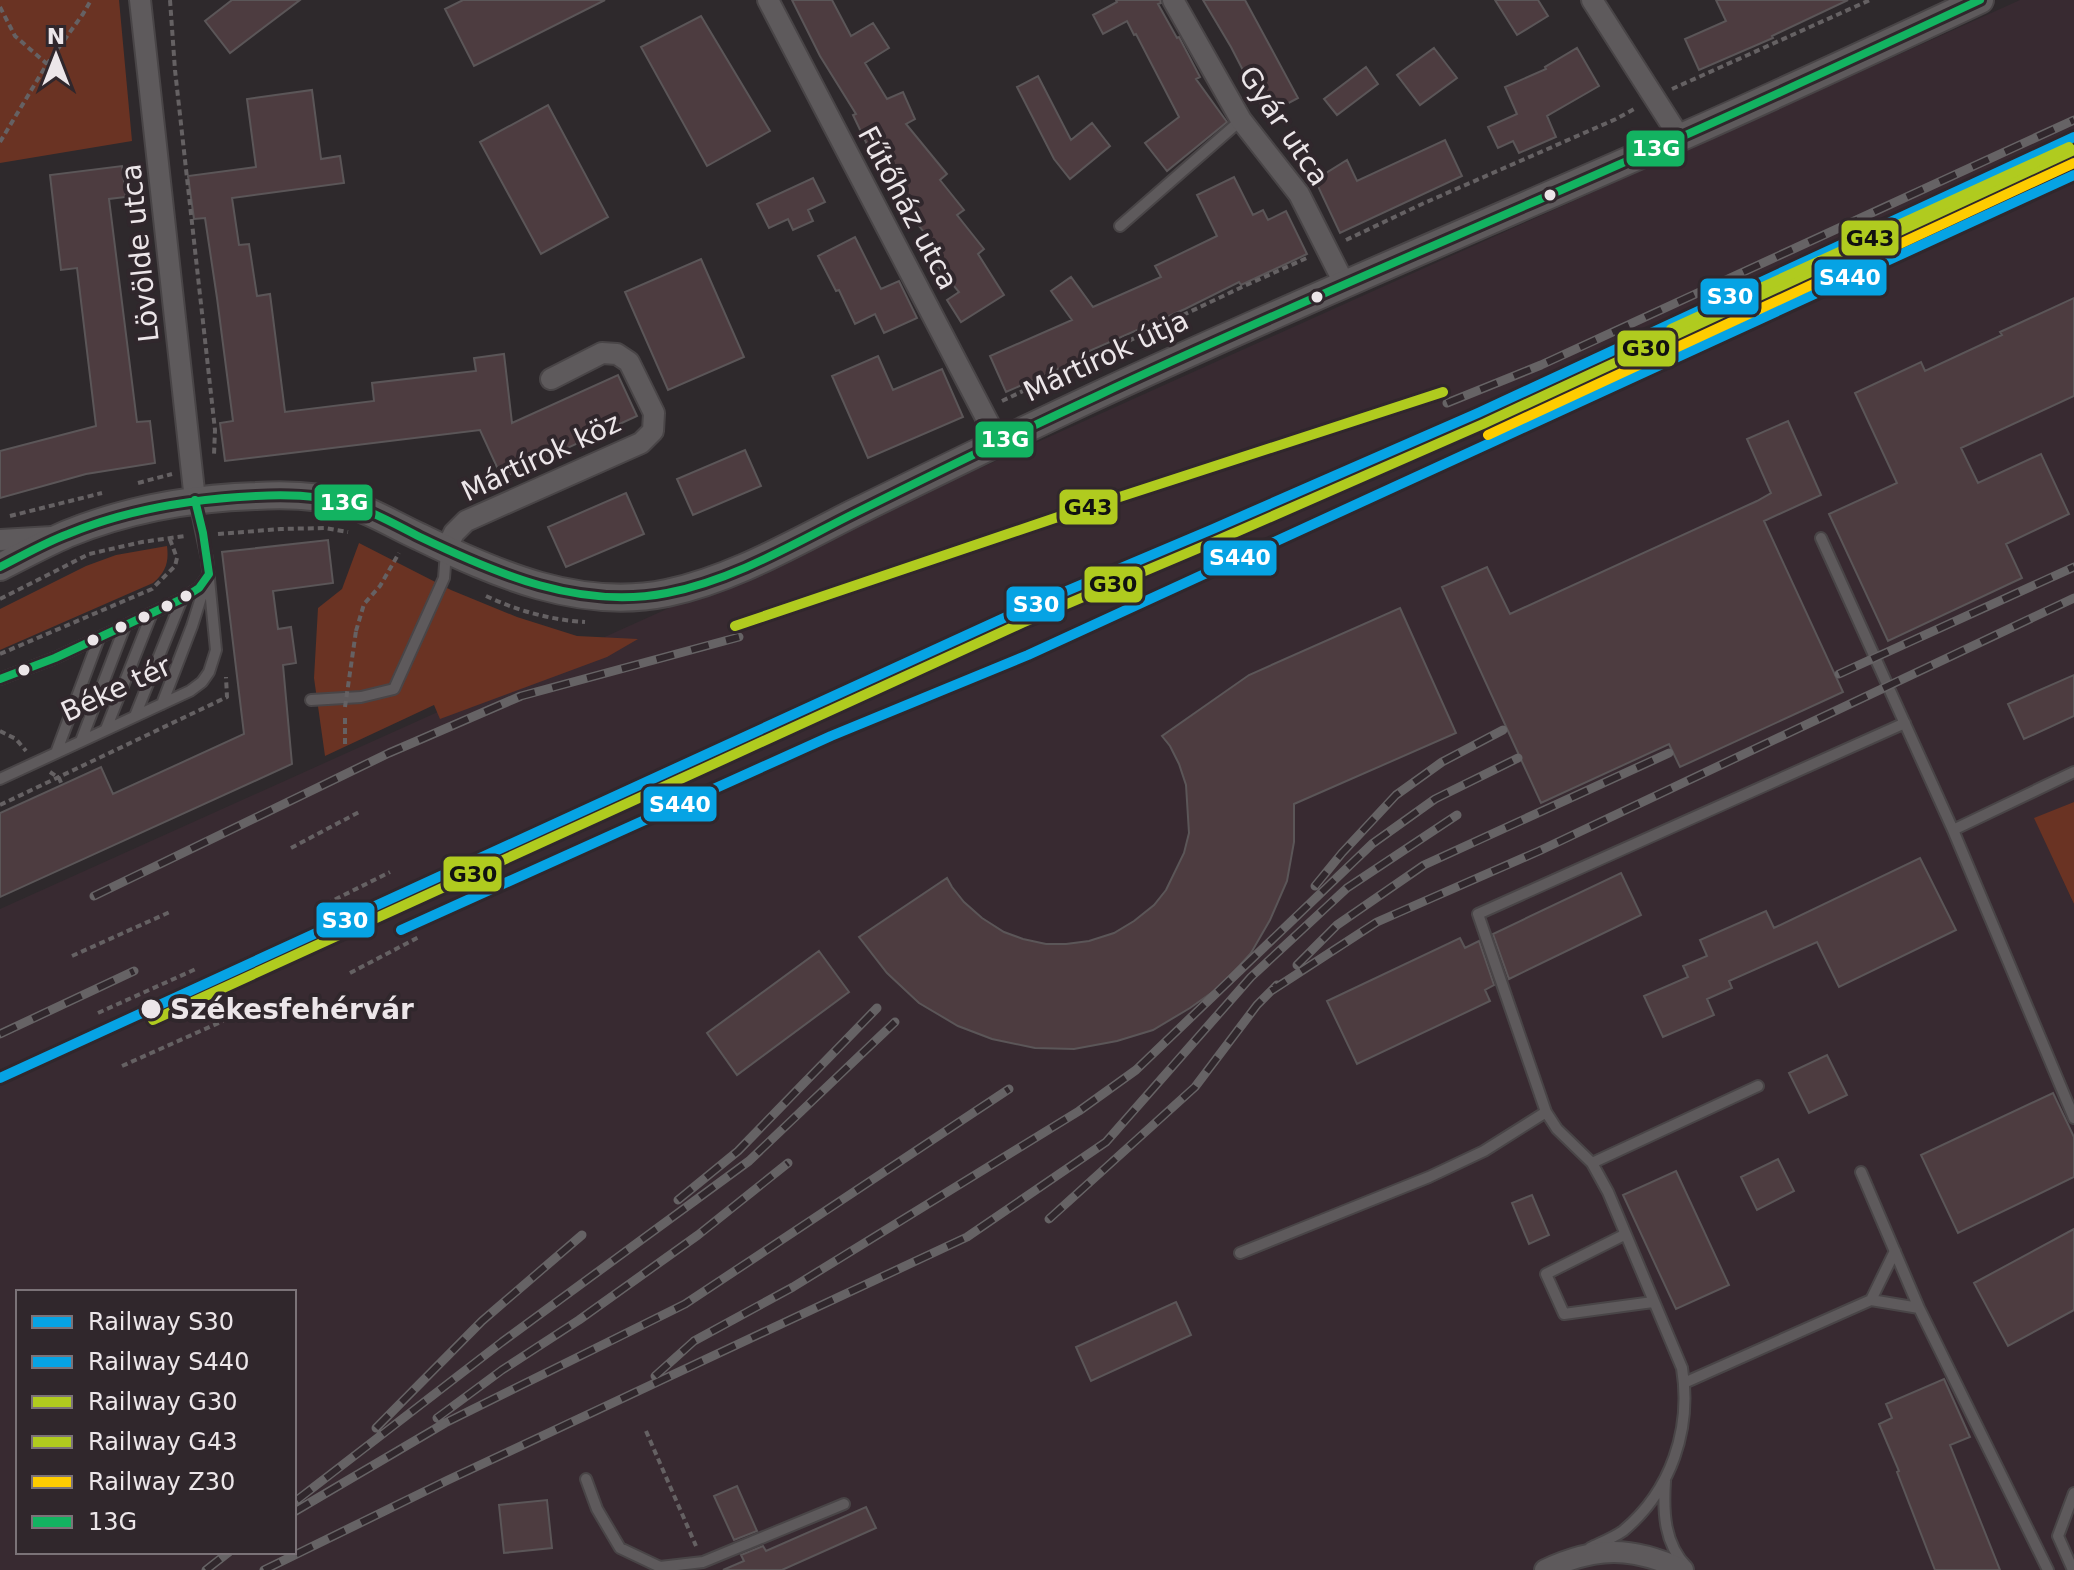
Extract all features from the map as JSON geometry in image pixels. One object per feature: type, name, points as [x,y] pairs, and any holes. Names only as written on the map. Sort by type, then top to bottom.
[{"type":"street","name":"Lövölde utca","points":[[140,0],[195,500]]},
{"type":"street","name":"Fűtőház utca","points":[[768,0],[993,430]]},
{"type":"street","name":"Gyár utca","points":[[1173,0],[1241,120],[1299,194],[1345,285]]},
{"type":"street","points":[[1592,0],[1680,138]]},
{"type":"street","name":"Mártírok útja","points":[[195,500],[286,495],[318,497],[356,507],[499,572],[560,591],[615,598],[668,593],[745,567],[993,430],[1195,351],[1680,138],[1980,0]]},
{"type":"street","name":"Mártírok köz","points":[[446,550],[454,533],[466,521],[641,443],[653,431],[654,413],[629,362],[617,354],[602,353],[551,379]]},
{"type":"street","points":[[0,567],[64,535],[137,511],[195,500]]},
{"type":"street","points":[[0,540],[64,535]]},
{"type":"street","points":[[1545,1570],[1570,1558],[1616,1552],[1658,1558],[1683,1570]]},
{"type":"lane","points":[[1120,226],[1241,120]]},
{"type":"lane","name":"Béke tér","points":[[0,779],[190,691],[202,682],[214,661],[216,650],[209,574],[195,500]]},
{"type":"lane","points":[[1821,538],[1953,830],[2074,1118]]},
{"type":"lane","points":[[311,700],[361,697],[394,689],[444,578],[446,550]]},
{"type":"lane","name":"Béke tér","points":[[0,679],[55,658],[182,599],[199,588],[209,574]]},
{"type":"lane","points":[[162,704],[209,574]]},
{"type":"lane","points":[[135,716],[182,599]]},
{"type":"lane","points":[[106,729],[152,613]]},
{"type":"lane","points":[[81,741],[125,626]]},
{"type":"lane","points":[[56,753],[99,638]]},
{"type":"lane","points":[[1691,1570],[1683,1563],[1671,1542],[1663,1506],[1666,1479],[1684,1416],[1682,1368],[1608,1192],[1592,1163],[1557,1129],[1546,1112],[1478,914],[1905,723]]},
{"type":"lane","points":[[1953,830],[2074,772]]},
{"type":"lane","points":[[1592,1163],[1758,1086]]},
{"type":"lane","points":[[1240,1253],[1429,1177],[1484,1151],[1546,1112]]},
{"type":"lane","points":[[1861,1172],[1919,1308],[2048,1570]]},
{"type":"lane","points":[[1624,1235],[1546,1274],[1564,1314],[1653,1302]]},
{"type":"lane","points":[[1871,1300],[1895,1251]]},
{"type":"lane","points":[[1684,1383],[1871,1300],[1919,1308]]},
{"type":"lane","points":[[586,1479],[597,1509],[620,1548],[660,1567],[703,1562],[844,1504]]},
{"type":"lane","points":[[1570,1558],[1620,1533],[1639,1515],[1666,1479]]},
{"type":"lane","points":[[2073,1570],[2058,1536],[2074,1493]]},
{"type":"path","points":[[0,142],[47,64],[91,0]]},
{"type":"path","points":[[170,0],[215,430],[214,464]]},
{"type":"path","points":[[993,430],[1000,402],[1422,204],[1616,119],[1655,96],[1870,0]]},
{"type":"path","points":[[0,7],[15,36],[47,64]]},
{"type":"path","points":[[0,599],[89,554],[142,542],[203,533],[223,535],[295,528],[325,528],[351,533]]},
{"type":"path","points":[[0,654],[152,589],[175,566],[177,558],[169,537]]},
{"type":"path","points":[[345,744],[345,707],[356,631],[364,604],[380,586],[400,551]]},
{"type":"path","points":[[59,778],[62,785]]},
{"type":"path","points":[[291,848],[361,811]]},
{"type":"path","points":[[326,904],[390,872]]},
{"type":"path","points":[[72,956],[172,911]]},
{"type":"path","points":[[350,973],[419,937]]},
{"type":"path","points":[[98,1013],[198,968]]},
{"type":"path","points":[[122,1066],[223,1021]]},
{"type":"path","points":[[646,1431],[703,1562]]},
{"type":"shaded area","points":[[0,0],[119,0],[132,141],[0,163]]},
{"type":"shaded area","points":[[2020,0],[2074,0],[2074,802],[2035,819],[2074,904],[2074,1570],[0,1570],[0,909]]},
{"type":"shaded area","points":[[359,543],[451,590],[517,617],[577,636],[638,639],[607,657],[440,719],[434,705],[325,756],[314,678],[318,608],[342,589]]},
{"type":"shaded area","points":[[167,546],[166,566],[153,583],[0,650],[0,609],[86,566],[116,555]]},
{"type":"shaded area","points":[[2074,802],[2074,904],[2034,818]]},
{"type":"building","points":[[232,0],[300,0],[230,53],[205,21]]},
{"type":"building","points":[[463,0],[605,0],[474,66],[445,9]]},
{"type":"building","points":[[792,0],[832,0],[851,36],[873,23],[889,48],[865,63],[887,99],[903,92],[915,119],[906,124],[947,174],[940,180],[964,210],[957,215],[984,249],[978,254],[1004,295],[961,322],[947,300],[959,292],[920,245],[929,238],[909,214],[915,209],[872,155],[853,115],[856,114],[820,56]]},
{"type":"building","points":[[1116,0],[1160,0],[1158,4],[1200,77],[1196,79],[1227,122],[1167,171],[1145,143],[1179,117],[1127,21],[1103,34],[1093,15]]},
{"type":"building","points":[[1203,0],[1245,0],[1298,98],[1266,115]]},
{"type":"building","points":[[1495,0],[1538,0],[1548,16],[1517,35]]},
{"type":"building","points":[[1716,0],[1848,0],[1773,38],[1699,70],[1685,39],[1726,21]]},
{"type":"building","points":[[701,16],[770,131],[707,166],[641,47]]},
{"type":"building","points":[[1434,48],[1457,78],[1420,105],[1397,75]]},
{"type":"building","points":[[1577,48],[1599,86],[1547,116],[1556,137],[1519,153],[1513,141],[1498,148],[1488,127],[1517,114],[1505,87],[1546,69]]},
{"type":"building","points":[[1366,67],[1378,84],[1337,115],[1324,99]]},
{"type":"building","points":[[1038,76],[1071,140],[1092,123],[1110,146],[1070,179],[1054,159],[1017,87]]},
{"type":"building","points":[[312,90],[321,159],[340,156],[344,183],[232,198],[239,245],[249,244],[257,296],[270,294],[285,412],[374,401],[372,383],[476,371],[474,358],[504,354],[512,423],[618,375],[637,416],[502,478],[480,430],[225,461],[220,423],[233,421],[205,218],[194,219],[188,176],[256,167],[247,99]]},
{"type":"building","points":[[548,105],[608,217],[541,254],[480,142]]},
{"type":"building","points":[[1445,140],[1462,176],[1340,233],[1315,180],[1347,160],[1357,181]]},
{"type":"building","points":[[122,166],[126,197],[109,199],[137,422],[150,421],[155,463],[86,474],[0,498],[0,451],[96,426],[77,268],[61,270],[50,175]]},
{"type":"building","points":[[1234,177],[1253,215],[1263,210],[1268,220],[1286,211],[1307,254],[1241,285],[1239,282],[1006,392],[990,356],[1072,320],[1051,291],[1071,277],[1093,307],[1161,277],[1155,266],[1217,236],[1197,195]]},
{"type":"building","points":[[813,178],[825,202],[808,210],[813,221],[793,230],[788,219],[769,228],[757,204]]},
{"type":"building","points":[[855,237],[881,289],[899,281],[917,318],[884,333],[875,314],[855,324],[818,256]]},
{"type":"building","points":[[701,259],[744,357],[668,390],[625,292]]},
{"type":"building","points":[[2074,298],[2074,396],[1961,448],[1978,483],[2041,454],[2069,514],[2006,544],[2022,578],[1888,641],[1829,514],[1897,483],[1855,393],[1921,362],[1925,371]]},
{"type":"building","points":[[878,356],[893,390],[942,369],[963,417],[868,458],[832,376]]},
{"type":"building","points":[[1788,421],[1821,495],[1764,521],[1843,692],[1680,767],[1669,744],[1541,803],[1442,587],[1487,567],[1510,614],[1757,501],[1771,493],[1747,439]]},
{"type":"building","points":[[745,450],[761,486],[693,515],[677,479]]},
{"type":"building","points":[[626,493],[644,534],[566,567],[548,527]]},
{"type":"building","points":[[328,540],[333,583],[273,591],[278,629],[291,627],[296,663],[283,665],[292,764],[0,897],[0,813],[101,767],[113,794],[244,734],[222,552]]},
{"type":"building","points":[[1400,608],[1456,733],[1294,804],[1294,842],[1287,881],[1270,920],[1251,953],[1221,986],[1190,1008],[1153,1030],[1074,1049],[1035,1048],[992,1039],[958,1026],[919,1003],[887,973],[859,937],[947,878],[964,902],[982,918],[1004,932],[1023,939],[1046,944],[1089,941],[1114,933],[1134,921],[1154,905],[1166,890],[1184,853],[1189,833],[1186,785],[1179,764],[1162,736],[1249,675]]},
{"type":"building","points":[[2074,675],[2074,716],[2024,739],[2008,704]]},
{"type":"building","points":[[1920,858],[1956,930],[1839,987],[1817,942],[1729,981],[1732,988],[1707,999],[1714,1015],[1663,1037],[1644,996],[1688,977],[1683,966],[1707,956],[1700,940],[1766,911],[1774,928]]},
{"type":"building","points":[[1621,873],[1641,915],[1509,979],[1493,934]]},
{"type":"building","points":[[1460,938],[1465,948],[1479,941],[1494,985],[1485,990],[1490,1001],[1357,1064],[1327,1001]]},
{"type":"building","points":[[819,951],[849,992],[737,1075],[707,1033]]},
{"type":"building","points":[[1827,1055],[1847,1095],[1809,1113],[1789,1073]]},
{"type":"building","points":[[2053,1093],[2074,1137],[2074,1177],[1958,1233],[1921,1155]]},
{"type":"building","points":[[1778,1159],[1794,1191],[1757,1210],[1741,1177]]},
{"type":"building","points":[[1676,1171],[1729,1285],[1676,1309],[1623,1195]]},
{"type":"building","points":[[1532,1195],[1549,1235],[1529,1244],[1512,1203]]},
{"type":"building","points":[[2074,1229],[2074,1310],[2008,1346],[1974,1283]]},
{"type":"building","points":[[1176,1302],[1191,1335],[1091,1381],[1076,1347]]},
{"type":"building","points":[[1944,1379],[1970,1437],[1950,1445],[2000,1570],[1935,1570],[1879,1424],[1892,1418],[1886,1404]]},
{"type":"building","points":[[737,1486],[757,1531],[734,1540],[714,1496]]},
{"type":"building","points":[[547,1500],[552,1548],[504,1553],[499,1505]]},
{"type":"building","points":[[866,1507],[876,1528],[782,1570],[723,1570],[744,1561],[741,1555],[763,1546],[766,1551]]},
{"type":"railway","points":[[1447,403],[1541,365],[2074,120]]},
{"type":"railway","points":[[1839,674],[2074,567]]},
{"type":"railway","points":[[1271,991],[1377,922],[1539,851],[2074,598]]},
{"type":"railway","points":[[94,896],[389,753],[521,696],[739,637]]},
{"type":"railway","points":[[1315,886],[1396,795],[1442,762],[1503,730]]},
{"type":"railway","points":[[1297,965],[1337,925],[1424,865],[1669,753]]},
{"type":"railway","points":[[655,1376],[694,1341],[793,1287],[1079,1111],[1136,1070],[1372,844],[1435,799],[1518,758]]},
{"type":"railway","points":[[264,1570],[448,1480],[967,1237],[1106,1142],[1251,977],[1347,888],[1457,815]]},
{"type":"railway","points":[[0,1034],[134,971]]},
{"type":"railway","points":[[1049,1219],[1195,1087],[1257,1005],[1277,985]]},
{"type":"railway","points":[[678,1200],[738,1151],[877,1008]]},
{"type":"railway","points":[[297,1500],[502,1342],[749,1161],[895,1022]]},
{"type":"railway","points":[[296,1511],[445,1423],[685,1304],[1009,1089]]},
{"type":"railway","points":[[437,1418],[698,1235],[788,1163]]},
{"type":"railway","points":[[376,1428],[482,1321],[582,1235]]},
{"type":"railway","points":[[206,1570],[226,1554]]},
{"type":"rail line","name":"S30","points":[[0,1078],[1017,612],[1478,413],[2074,137]]},
{"type":"rail line","name":"G43","points":[[1671,329],[2069,147]]},
{"type":"rail line","name":"G30","points":[[153,1020],[1022,623],[1483,424],[2074,150]]},
{"type":"rail line","name":"Z30","points":[[1488,435],[2074,163]]},
{"type":"rail line","name":"S440","points":[[401,930],[831,736],[1028,655],[2074,175]]},
{"type":"rail line","name":"G43","points":[[735,626],[1443,392]]},
{"type":"transit line","name":"13G","points":[[0,567],[91,525],[137,512],[208,500],[292,495],[352,505],[479,564],[571,593],[635,597],[692,587],[764,559],[975,454],[1162,366],[1709,125],[1980,0]]},
{"type":"transit line","name":"13G","points":[[0,679],[55,658],[182,599],[199,588],[209,574],[195,500]]},
{"type":"place","name":"Székesfehérvár","points":[[151,1009]]}]
